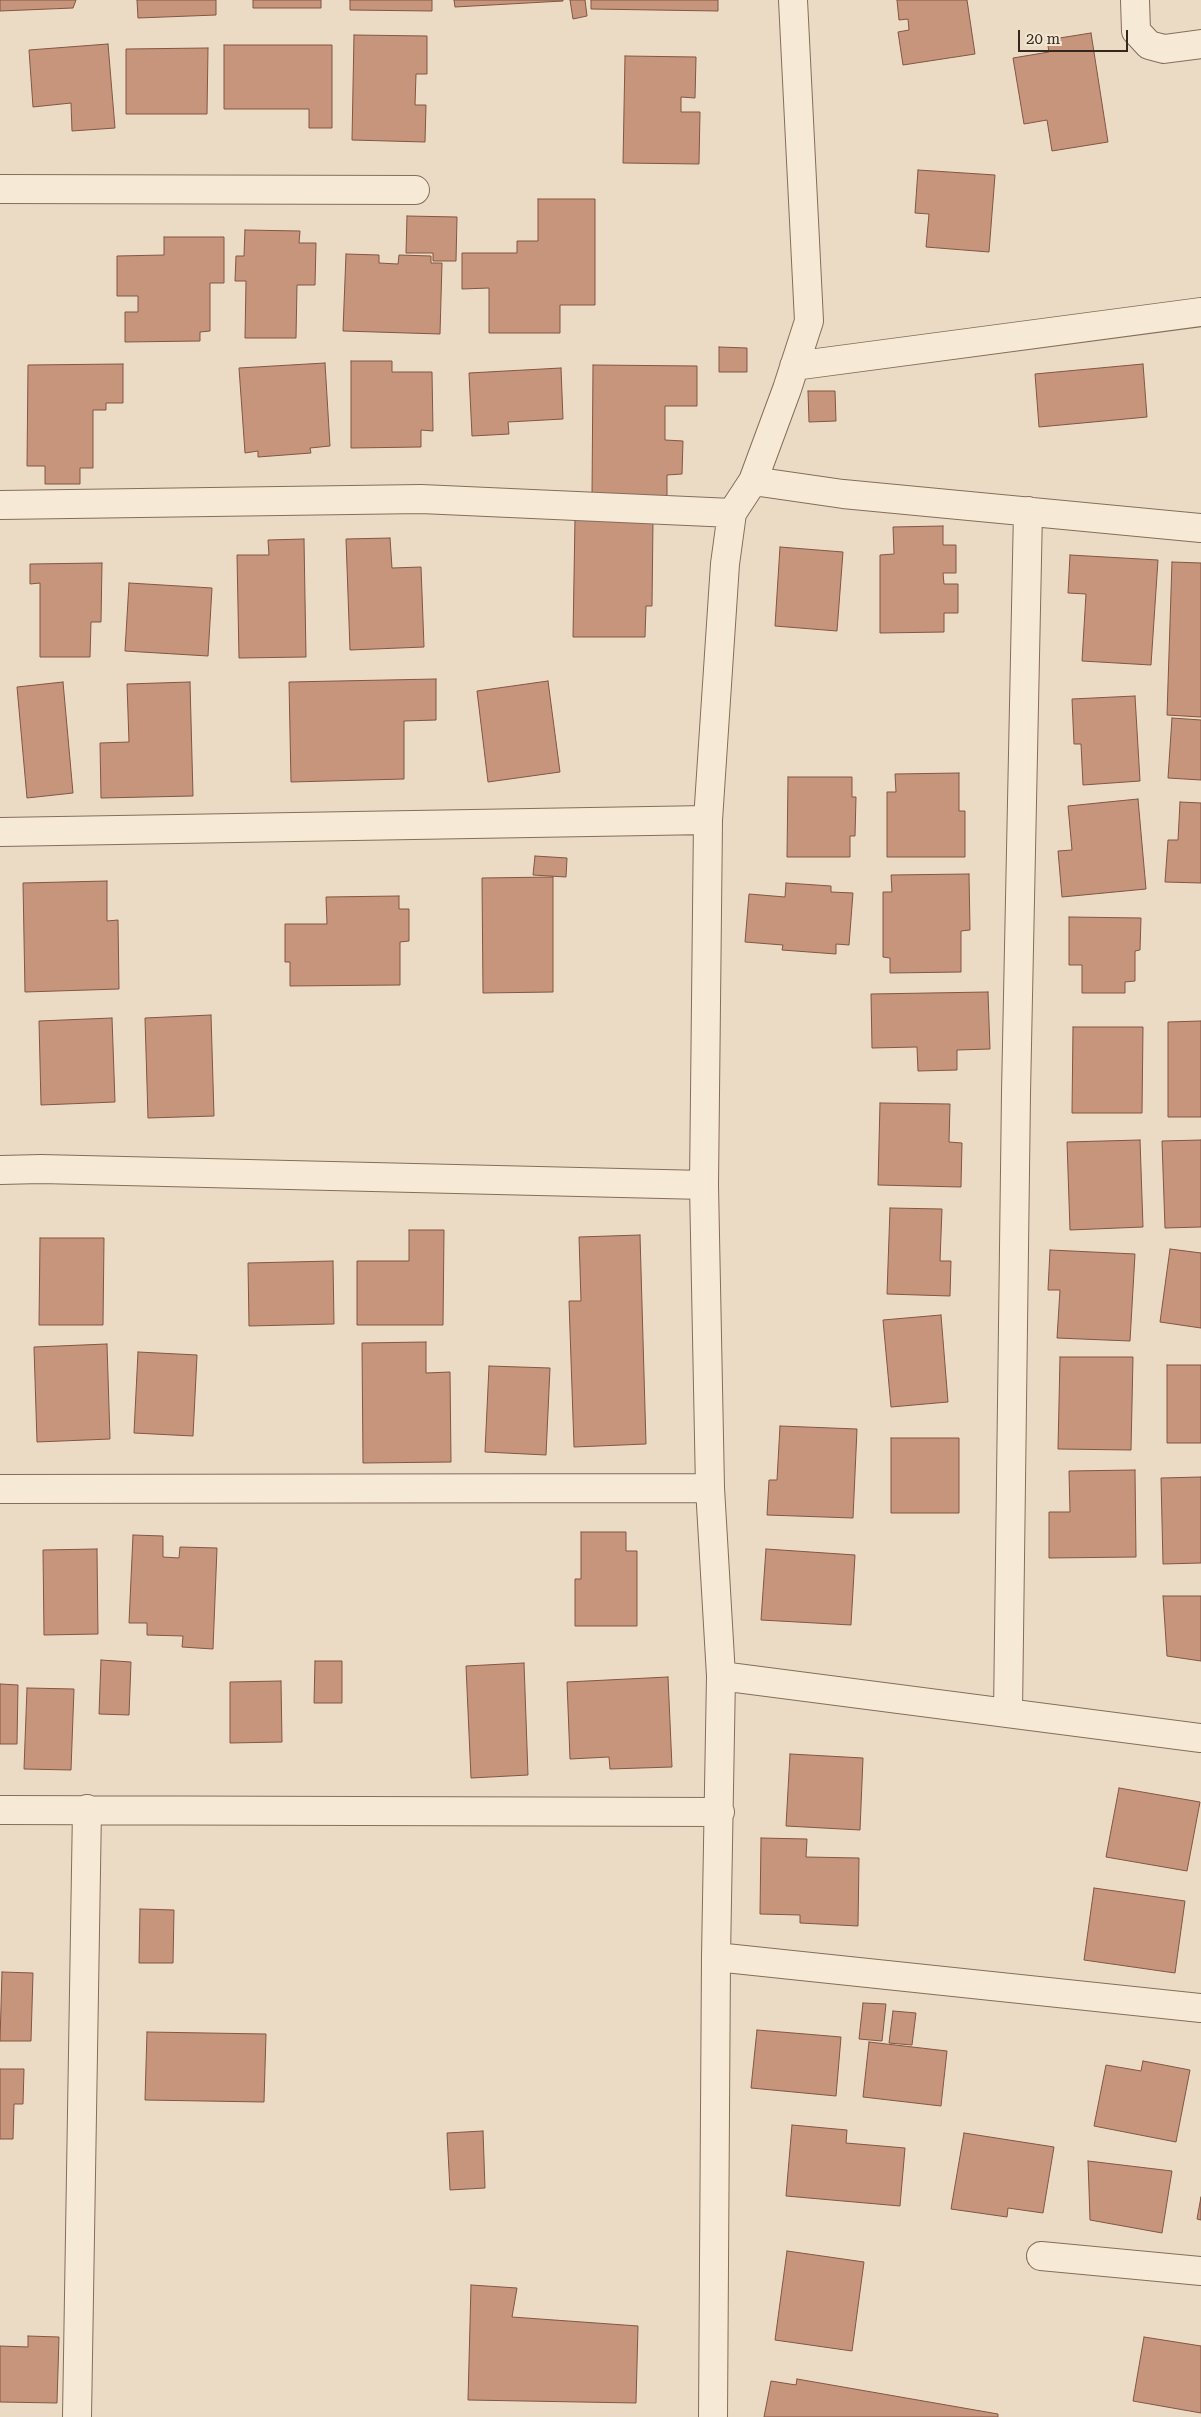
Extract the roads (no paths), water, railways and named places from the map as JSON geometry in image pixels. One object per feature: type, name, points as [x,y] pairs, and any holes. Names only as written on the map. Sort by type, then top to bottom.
[{"type":"street","points":[[713,2417],[716,1957],[722,1676],[710,1488],[704,1185],[708,820],[725,564],[732,513],[753,481],[809,321],[793,0]]},
{"type":"street","points":[[1135,0],[1136,31],[1149,45],[1164,49],[1201,44]]},
{"type":"street","points":[[0,189],[415,190]]},
{"type":"street","points":[[794,366],[1201,312]]},
{"type":"street","points":[[753,481],[843,494],[1201,528]]},
{"type":"street","points":[[0,505],[421,499],[732,513]]},
{"type":"street","points":[[1008,1713],[1016,1093],[1028,511]]},
{"type":"street","points":[[0,832],[708,820]]},
{"type":"street","points":[[0,1170],[41,1169],[704,1185]]},
{"type":"street","points":[[0,1489],[710,1488]]},
{"type":"street","points":[[722,1676],[1201,1738]]},
{"type":"street","points":[[77,2417],[87,1809]]},
{"type":"street","points":[[0,1810],[720,1812]]},
{"type":"street","points":[[716,1957],[1201,2008]]},
{"type":"street","points":[[1042,2256],[1201,2271]]}]
